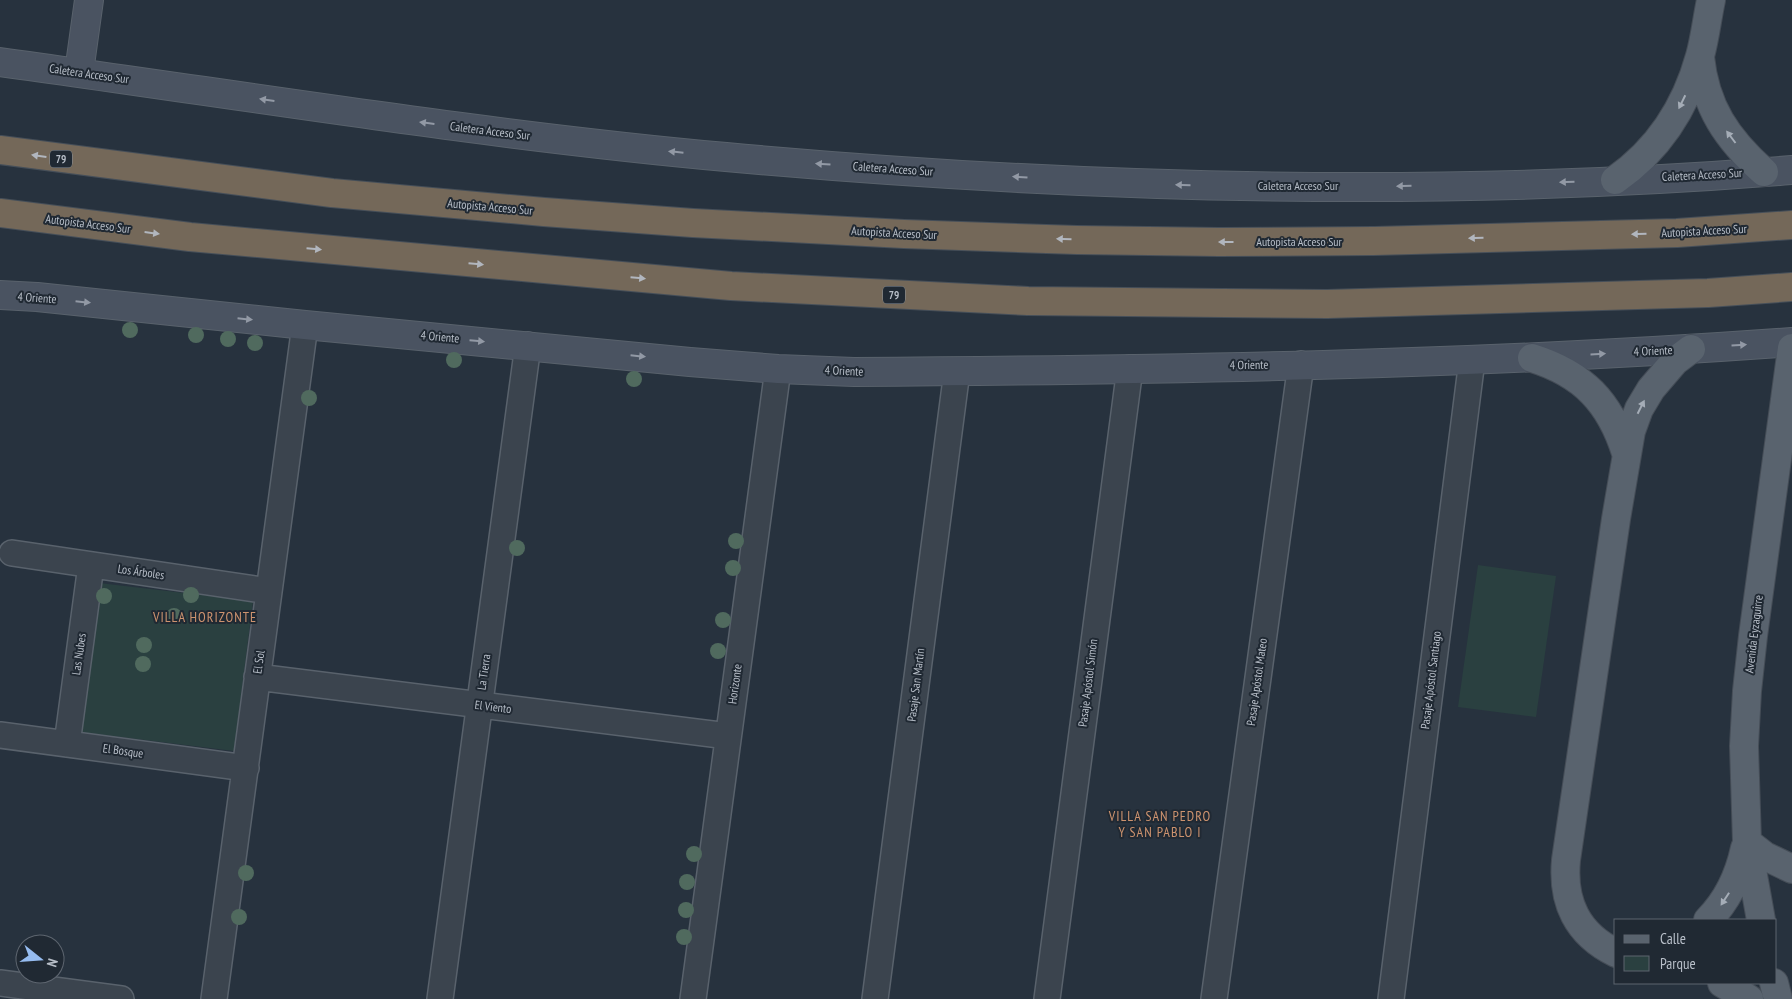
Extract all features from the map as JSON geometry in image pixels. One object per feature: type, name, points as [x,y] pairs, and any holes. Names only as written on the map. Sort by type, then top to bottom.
[{"type":"highway","name":"Autopista Acceso Sur","points":[[0,150],[332,193],[515,210],[693,223],[904,234],[1087,240],[1219,242],[1364,241],[1676,233],[1792,225]]},
{"type":"highway","name":"Autopista Acceso Sur","points":[[0,213],[190,237],[731,286],[1018,301],[1327,304],[1698,293],[1792,286]]},
{"type":"main road","points":[[79,72],[89,0]]},
{"type":"main road","points":[[1615,180],[1633,168],[1662,137],[1677,112],[1690,85],[1700,56],[1711,0]]},
{"type":"main road","points":[[1700,56],[1705,89],[1720,122],[1746,156],[1764,172]]},
{"type":"main road","name":"Caletera Acceso Sur","points":[[0,62],[420,122],[724,157],[1105,183],[1231,186],[1487,184],[1615,180],[1792,170]]},
{"type":"main road","name":"4 Oriente","points":[[0,295],[690,362],[854,372],[1472,360],[1691,349]]},
{"type":"main road","points":[[1614,952],[1590,937],[1580,924],[1571,910],[1566,894],[1564,877],[1626,453],[1631,430],[1650,389],[1676,361],[1691,349],[1792,342]]},
{"type":"main road","name":"Avenida Eyzaguirre","points":[[1760,919],[1747,842],[1744,746],[1747,691],[1792,348]]},
{"type":"main road","points":[[1532,358],[1550,363],[1567,372],[1596,396],[1610,413],[1620,432],[1626,453]]},
{"type":"main road","points":[[1709,919],[1718,910],[1732,889],[1741,866],[1747,842],[1765,856],[1792,869]]},
{"type":"main road","points":[[1724,984],[1749,999]]},
{"type":"main road","points":[[1774,984],[1778,999]]},
{"type":"street","name":"El Sol","points":[[214,999],[305,325]]},
{"type":"street","name":"La Tierra","points":[[440,999],[528,345]]},
{"type":"street","name":"Pasaje Apóstol Santiago","points":[[1391,999],[1472,360]]},
{"type":"street","name":"Pasaje Apóstol Mateo","points":[[1214,999],[1301,364]]},
{"type":"street","name":"Horizonte","points":[[693,999],[778,368]]},
{"type":"street","name":"Pasaje Apóstol Simón","points":[[1047,999],[1130,368]]},
{"type":"street","name":"Pasaje San Martín","points":[[875,999],[957,371]]},
{"type":"street","name":"Los Árboles","points":[[12,553],[269,590]]},
{"type":"street","name":"Las Nubes","points":[[67,744],[91,565]]},
{"type":"street","name":"El Viento","points":[[258,677],[728,736]]},
{"type":"street","name":"El Bosque","points":[[0,735],[246,768]]},
{"type":"street","points":[[0,984],[121,999]]},
{"type":"green space","points":[[1478,565],[1556,576],[1536,717],[1458,707]]},
{"type":"green space","points":[[99,583],[253,601],[234,751],[80,732]]},
{"type":"district","name":"VILLA HORIZONTE","points":[[205,617]]},
{"type":"district","name":"VILLA SAN PEDRO Y SAN PABLO I","points":[[1160,824]]}]
